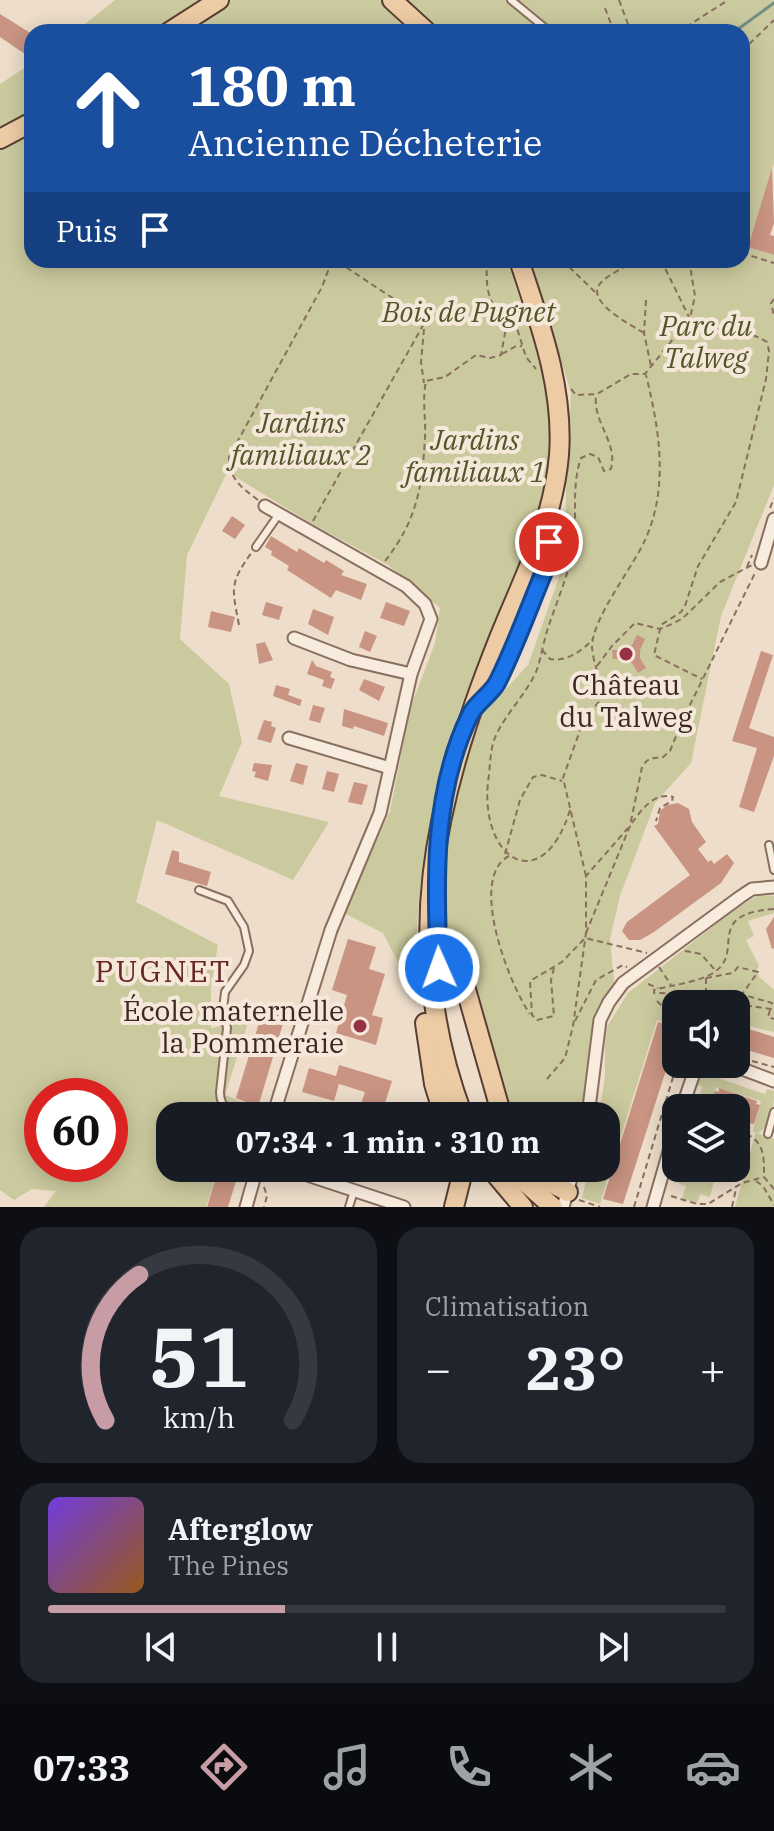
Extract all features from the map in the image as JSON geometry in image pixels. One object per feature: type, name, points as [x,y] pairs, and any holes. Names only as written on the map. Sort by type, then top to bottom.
[{"type":"main road","points":[[164,24],[201,0]]},
{"type":"main road","points":[[182,24],[219,0]]},
{"type":"main road","points":[[392,0],[418,24]]},
{"type":"main road","points":[[408,0],[431,24]]},
{"type":"main road","points":[[0,127],[24,114]]},
{"type":"main road","points":[[0,139],[24,126]]},
{"type":"main road","points":[[459,1102],[439,1039],[430,976],[430,887],[450,774],[501,632],[544,534],[553,501],[559,456],[558,404],[548,348],[522,268]]},
{"type":"main road","points":[[436,856],[442,994],[460,1082],[469,1102]]},
{"type":"main road","points":[[436,856],[423,886],[420,977],[430,1060],[440,1102]]},
{"type":"main road","points":[[438,943],[455,957],[459,965],[498,1102]]},
{"type":"main road","points":[[454,1207],[460,1182]]},
{"type":"main road","points":[[502,1182],[523,1207]]},
{"type":"main road","points":[[534,1182],[565,1200]]},
{"type":"main road","points":[[547,1182],[565,1200]]},
{"type":"street","points":[[265,506],[406,586],[425,604],[431,619],[411,674],[380,813],[331,930],[277,1102]]},
{"type":"street","points":[[761,563],[774,519]]},
{"type":"street","points":[[294,638],[351,660],[411,674]]},
{"type":"street","points":[[289,738],[390,768]]},
{"type":"street","points":[[590,1102],[600,1020],[623,983],[752,889],[774,887]]},
{"type":"street","points":[[750,1072],[774,1081]]},
{"type":"street","points":[[653,1207],[662,1176]]},
{"type":"street","points":[[246,1207],[253,1182]]},
{"type":"street","points":[[328,1182],[400,1206]]},
{"type":"lane","points":[[511,0],[540,24]]},
{"type":"lane","points":[[256,547],[279,514]]},
{"type":"lane","points":[[769,845],[774,870]]},
{"type":"lane","points":[[199,890],[228,901],[244,927],[249,951],[244,965],[225,992],[223,1009],[227,1028],[221,1102]]},
{"type":"lane","points":[[768,1134],[774,1112]]},
{"type":"lane","points":[[349,1207],[355,1191]]},
{"type":"path","points":[[619,0],[628,24]]},
{"type":"path","points":[[691,24],[728,0]]},
{"type":"path","points":[[605,8],[611,24]]},
{"type":"path","points":[[750,44],[773,22]]},
{"type":"path","points":[[750,256],[774,263]]},
{"type":"path","points":[[265,506],[237,483],[230,472],[229,457],[330,268]]},
{"type":"path","points":[[347,268],[426,320],[421,362],[425,388]]},
{"type":"path","points":[[486,268],[489,298],[507,322],[516,325],[526,357],[542,377]]},
{"type":"path","points":[[570,268],[615,316],[644,333]]},
{"type":"path","points":[[598,295],[599,286],[625,268]]},
{"type":"path","points":[[665,268],[690,318],[703,328],[753,333],[767,342],[769,351],[764,392],[736,502],[698,566],[685,606],[661,625],[654,655],[702,679]]},
{"type":"path","points":[[568,385],[576,395],[597,394],[631,374],[645,374],[690,318],[695,296],[690,268]]},
{"type":"path","points":[[774,299],[771,303],[774,316]]},
{"type":"path","points":[[646,300],[644,333],[652,367]]},
{"type":"path","points":[[501,355],[507,322]]},
{"type":"path","points":[[308,531],[424,328]]},
{"type":"path","points":[[376,570],[406,531],[416,509],[425,435],[426,381],[445,377],[476,355],[490,358],[522,346]]},
{"type":"path","points":[[769,351],[774,349]]},
{"type":"path","points":[[586,933],[586,876],[563,781],[583,722],[605,694],[592,647],[597,624],[647,536],[657,497],[661,460],[658,422],[645,374]]},
{"type":"path","points":[[570,810],[560,837],[547,852],[529,862],[517,861],[507,855],[495,839],[490,821],[488,787],[493,742],[536,672],[572,554],[574,496],[581,458],[590,454],[598,457],[604,471],[611,469],[614,457],[595,407],[597,394]]},
{"type":"path","points":[[239,625],[234,580],[256,547]]},
{"type":"path","points":[[597,666],[635,623],[660,629],[683,618],[720,582],[761,563]]},
{"type":"path","points":[[547,1079],[565,1058],[573,1026],[586,933],[630,826],[642,767],[645,761],[662,758],[670,751],[702,679],[761,563]]},
{"type":"path","points":[[542,649],[550,659],[565,659],[594,639]]},
{"type":"path","points":[[534,1018],[514,986],[496,938],[493,900],[496,869],[507,855],[520,800],[533,777],[542,775],[563,781]]},
{"type":"path","points":[[586,876],[652,801],[659,796],[673,797],[672,801],[660,808],[656,821]]},
{"type":"path","points":[[706,976],[716,971],[724,961],[727,938],[739,917],[756,910],[774,909]]},
{"type":"path","points":[[534,1018],[530,981],[554,968],[585,938]]},
{"type":"path","points":[[585,938],[646,952],[672,986]]},
{"type":"path","points":[[667,951],[695,952],[707,959],[716,971]]},
{"type":"path","points":[[573,1026],[596,980],[623,965],[637,973]]},
{"type":"path","points":[[662,993],[654,993],[706,976],[733,973],[736,966],[758,972],[745,990]]},
{"type":"path","points":[[534,1018],[554,1016],[551,980],[554,968]]},
{"type":"path","points":[[706,976],[706,990]]},
{"type":"path","points":[[648,984],[659,989]]},
{"type":"path","points":[[750,996],[772,1003],[768,1017],[774,1019]]},
{"type":"path","points":[[657,1001],[662,1006]]},
{"type":"path","points":[[750,1006],[771,1009]]},
{"type":"path","points":[[750,1060],[774,1067]]},
{"type":"path","points":[[634,1207],[673,1078]]},
{"type":"path","points":[[768,1134],[764,1177],[774,1189]]},
{"type":"path","points":[[750,1135],[764,1152]]},
{"type":"path","points":[[671,1196],[708,1204],[742,1183],[764,1177]]},
{"type":"path","points":[[755,1181],[763,1186],[774,1205]]},
{"type":"path","points":[[262,1182],[265,1190],[264,1207]]},
{"type":"path","points":[[732,1207],[737,1188]]},
{"type":"path","points":[[565,1200],[600,1207]]},
{"type":"green space","points":[[115,0],[774,0],[774,163],[750,241],[750,24],[85,24]]},
{"type":"green space","points":[[24,68],[24,268],[510,268],[540,359],[552,435],[551,461],[539,519],[470,683],[437,788],[424,859],[415,969],[399,964],[383,933],[344,913],[390,811],[410,709],[435,643],[440,608],[388,565],[234,476],[234,458],[187,555],[180,639],[229,684],[242,742],[219,796],[329,822],[293,880],[157,820],[136,902],[218,945],[211,986],[211,1028],[229,1024],[253,1007],[225,1095],[243,1102],[156,1102],[156,1182],[214,1182],[206,1207],[44,1207],[56,1191],[32,1189],[14,1200],[0,1190],[0,84]]},
{"type":"green space","name":"Parc du Talweg","points":[[750,248],[774,255],[774,485],[721,616],[691,763],[655,803],[620,896],[610,939],[615,991],[582,1102],[504,1102],[439,905],[454,797],[478,719],[528,665],[565,560],[571,393],[533,268],[750,268]]},
{"type":"green space","points":[[760,895],[774,896],[774,913],[748,921],[754,936],[746,940],[759,966],[759,977],[774,990],[774,1032],[750,1026],[750,990],[662,990],[662,1022],[657,1020],[620,1139],[620,1102],[601,1102],[607,1027],[628,993],[738,907]]},
{"type":"green space","points":[[698,1078],[718,1078],[765,1094],[767,1089],[774,1091],[769,1121],[757,1133],[774,1139],[774,1207],[735,1207],[742,1182],[750,1182],[750,1153],[756,1132],[753,1131],[761,1101],[750,1098],[750,1094],[716,1087],[714,1094],[700,1094],[702,1087],[696,1084]]},
{"type":"green space","points":[[586,1182],[607,1182],[600,1204],[582,1198]]},
{"type":"green space","points":[[714,1182],[710,1197],[700,1194],[697,1204],[682,1198],[686,1186],[678,1183]]},
{"type":"building","points":[[0,14],[24,29],[24,53],[0,37]]},
{"type":"building","points":[[772,168],[774,223],[770,235],[774,236],[774,255],[750,248]]},
{"type":"building","points":[[232,516],[245,525],[235,539],[222,531]]},
{"type":"building","points":[[271,536],[297,552],[299,548],[324,563],[326,560],[344,571],[341,575],[367,584],[361,600],[336,590],[331,598],[287,570],[289,566],[271,555],[272,551],[265,547]]},
{"type":"building","points":[[266,602],[283,607],[279,620],[262,615]]},
{"type":"building","points":[[386,602],[410,611],[404,626],[380,618]]},
{"type":"building","points":[[313,609],[334,617],[328,635],[308,624]]},
{"type":"building","points":[[211,611],[235,617],[231,632],[208,627]]},
{"type":"building","points":[[365,631],[377,636],[370,652],[359,647]]},
{"type":"building","name":"Château du Talweg","points":[[637,635],[645,639],[640,658],[646,668],[638,673],[632,663],[613,659],[612,650],[624,650],[632,645]]},
{"type":"building","points":[[265,642],[273,660],[259,664],[256,644]]},
{"type":"building","points":[[761,651],[773,655],[749,728],[774,737],[774,756],[754,812],[739,807],[757,748],[732,741]]},
{"type":"building","points":[[312,660],[316,666],[332,672],[330,677],[335,679],[331,689],[322,686],[324,680],[307,674]]},
{"type":"building","points":[[364,679],[385,687],[379,701],[359,690]]},
{"type":"building","points":[[276,685],[290,689],[288,695],[302,700],[300,706],[273,696]]},
{"type":"building","points":[[313,705],[325,708],[320,723],[309,720]]},
{"type":"building","points":[[344,709],[388,723],[384,736],[354,726],[353,729],[342,726]]},
{"type":"building","points":[[264,720],[272,722],[271,726],[276,728],[271,743],[257,739]]},
{"type":"building","points":[[254,763],[272,765],[268,781],[254,777]]},
{"type":"building","points":[[296,763],[308,766],[303,785],[290,781]]},
{"type":"building","points":[[327,771],[339,774],[334,792],[322,789]]},
{"type":"building","points":[[354,782],[368,785],[362,805],[348,802]]},
{"type":"building","points":[[678,803],[689,809],[692,822],[706,842],[698,849],[708,862],[711,860],[714,864],[727,854],[734,863],[721,883],[654,932],[640,940],[629,940],[622,931],[627,922],[690,875],[654,826],[658,824],[660,811],[667,805]]},
{"type":"building","points":[[172,850],[179,852],[179,862],[211,872],[207,886],[165,874]]},
{"type":"building","points":[[774,917],[774,948],[772,949],[766,929]]},
{"type":"building","points":[[348,939],[376,947],[369,969],[385,974],[372,1015],[383,1018],[376,1045],[336,1033],[347,995],[332,990]]},
{"type":"building","points":[[263,1010],[285,1017],[260,1102],[236,1098]]},
{"type":"building","points":[[658,1022],[662,1023],[663,1078],[623,1204],[603,1199],[608,1182],[620,1182],[620,1144]]},
{"type":"building","points":[[750,1029],[774,1037],[774,1058],[750,1051]]},
{"type":"building","points":[[339,1065],[392,1081],[385,1102],[362,1102],[365,1092],[339,1084],[334,1101],[302,1092],[309,1068],[336,1076]]},
{"type":"building","points":[[719,1088],[737,1094],[714,1094],[715,1091],[719,1092]]},
{"type":"building","points":[[750,1099],[760,1105],[754,1124],[750,1123]]},
{"type":"building","points":[[215,1182],[236,1182],[228,1207],[207,1207]]},
{"type":"waterway","points":[[745,24],[774,3]]},
{"type":"place","name":"Château du Talweg","points":[[626,654]]},
{"type":"place","name":"École maternelle la Pommeraie","points":[[360,1026]]},
{"type":"district","name":"PUGNET","points":[[163,970]]},
{"type":"route","points":[[439,968],[436,856],[450,774],[471,712],[497,681],[552,553],[549,542]]},
{"type":"park label","name":"Bois de Pugnet","points":[[469,311]]},
{"type":"park label","name":"Jardins familiaux 2","points":[[301,438]]},
{"type":"park label","name":"Jardins familiaux 1","points":[[475,455]]}]
